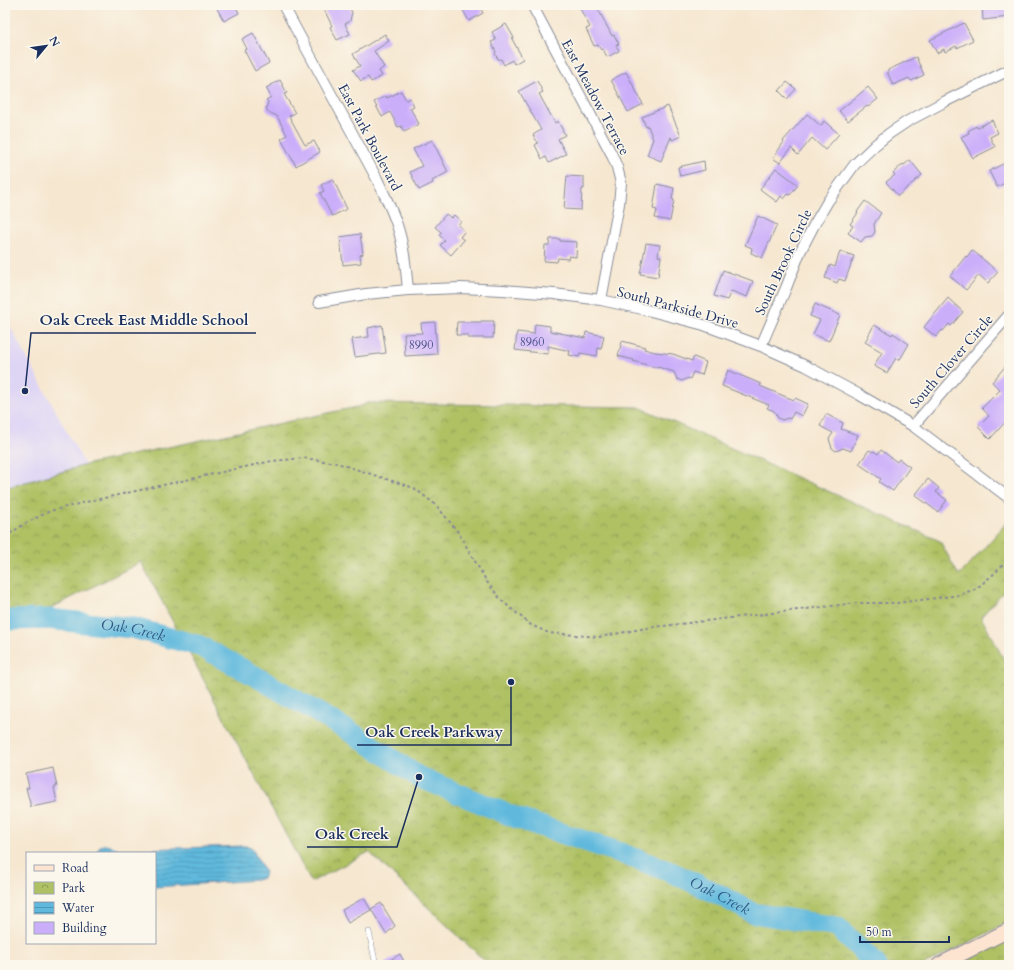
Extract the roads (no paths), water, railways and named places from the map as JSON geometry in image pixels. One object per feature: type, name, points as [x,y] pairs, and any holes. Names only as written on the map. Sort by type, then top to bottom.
[{"type":"street","name":"East Park Boulevard","points":[[283,5],[388,201],[397,225],[403,248],[408,290]]},
{"type":"street","name":"East Meadow Terrace","points":[[532,5],[617,167],[620,183],[619,204],[601,300]]},
{"type":"street","name":"South Brook Circle","points":[[761,346],[800,252],[828,201],[855,164],[875,145],[908,121],[1009,70]]},
{"type":"street","name":"South Parkside Drive","points":[[320,302],[366,294],[408,290],[462,288],[502,290],[554,294],[601,300],[648,310],[704,325],[761,346],[806,366],[858,394],[913,426],[1009,498]]},
{"type":"street","name":"South Clover Circle","points":[[913,426],[1009,315]]},
{"type":"street","points":[[939,965],[1009,930]]},
{"type":"lane","points":[[369,932],[376,965]]},
{"type":"water","points":[[106,844],[119,849],[143,849],[245,846],[251,847],[265,872],[263,878],[256,880],[156,887],[156,852],[97,852],[100,846]]},
{"type":"waterway","name":"Oak Creek","points":[[5,620],[48,619],[133,628],[200,646],[255,676],[354,734],[419,777],[519,819],[618,852],[673,873],[720,895],[753,913],[837,927],[876,965]]},
{"type":"place","name":"Oak Creek East Middle School","points":[[25,391]]},
{"type":"place","name":"Oak Creek Parkway","points":[[511,682]]},
{"type":"place","name":"Oak Creek","points":[[419,777]]}]
